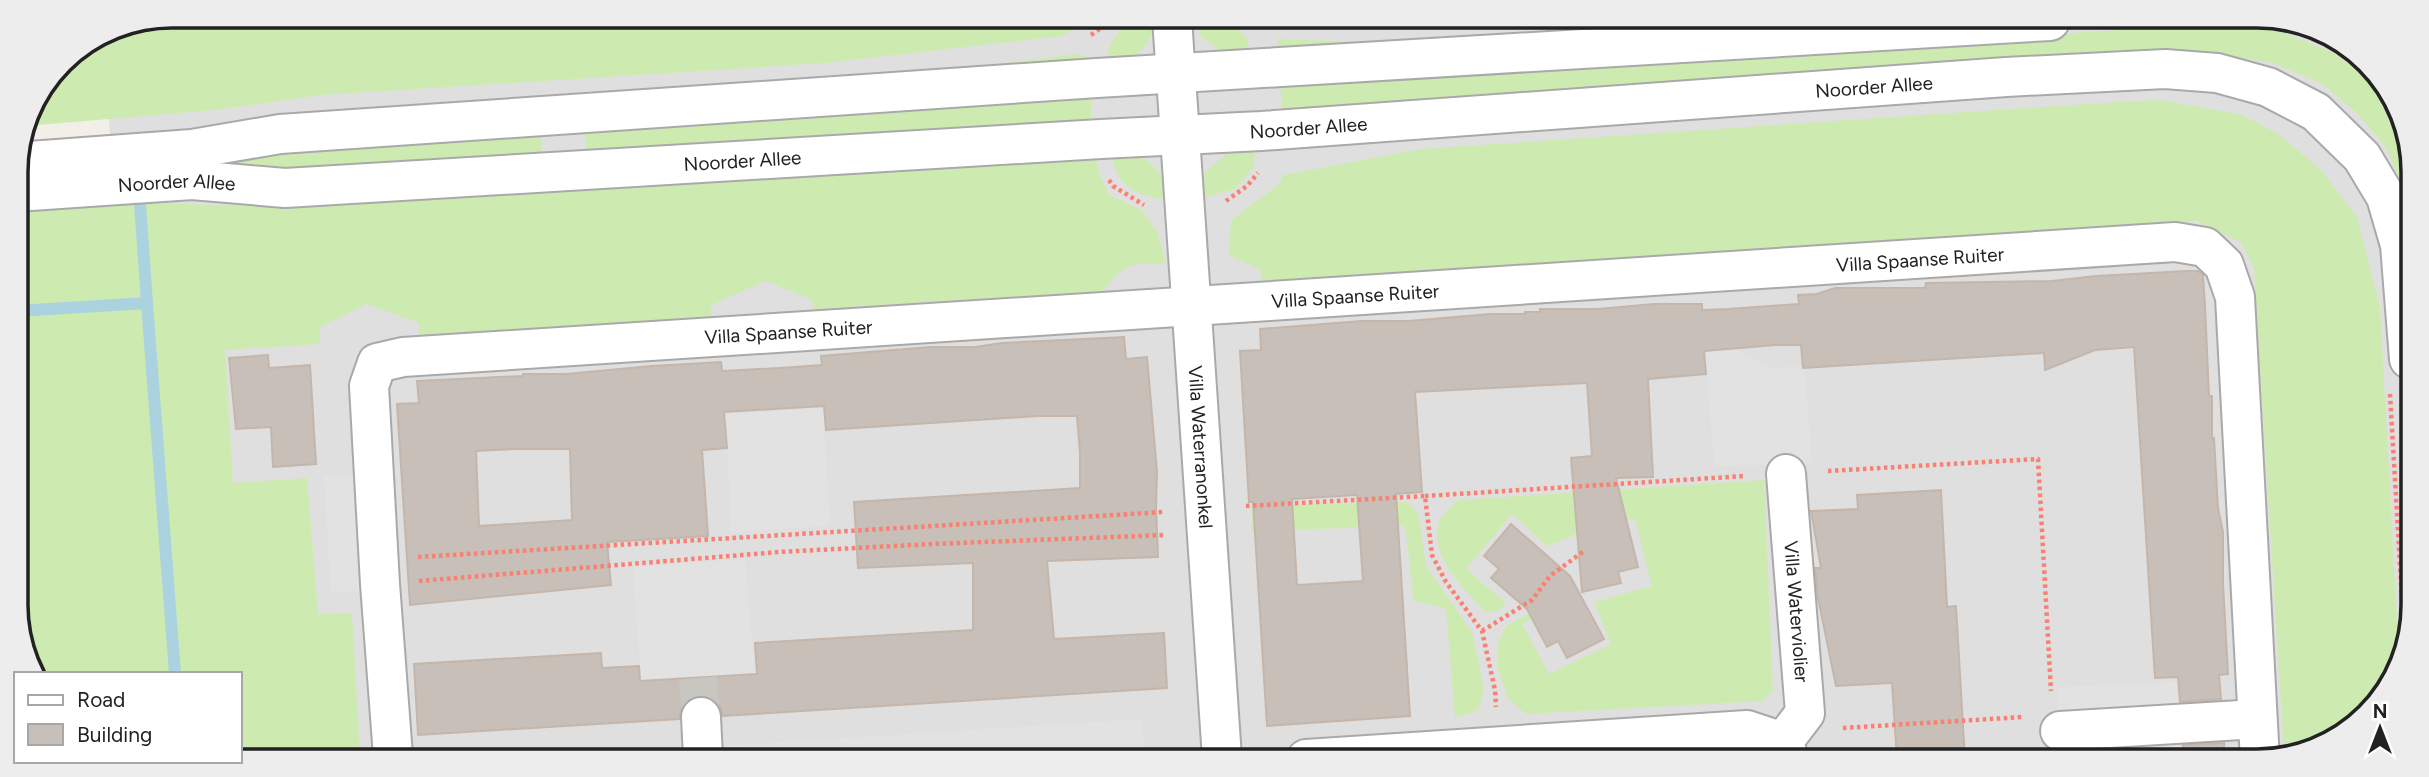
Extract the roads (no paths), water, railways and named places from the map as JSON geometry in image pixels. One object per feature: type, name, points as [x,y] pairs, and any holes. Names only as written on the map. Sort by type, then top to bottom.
[{"type":"street","name":"Villa Waterranonkel","points":[[1173,28],[1221,749]]},
{"type":"street","name":"Noorder Allee","points":[[28,161],[192,149],[280,134],[1097,78],[1923,28]]},
{"type":"street","name":"Noorder Allee","points":[[28,191],[192,180],[285,188],[1073,140],[1180,136],[2006,77],[2165,69],[2217,73],[2269,87],[2316,112],[2362,157],[2386,197],[2401,258]]},
{"type":"street","name":"Villa Spaanse Ruiter","points":[[392,749],[369,386],[377,363],[417,356],[1748,272],[2175,242],[2205,247],[2224,265],[2235,297],[2259,749]]},
{"type":"street","name":"Villa Waterviolier","points":[[1786,474],[1805,713],[1788,749]]},
{"type":"street","points":[[701,717],[703,749]]},
{"type":"street","points":[[2056,717],[2257,719]]},
{"type":"street","points":[[1480,749],[1747,730],[1783,749]]},
{"type":"waterway","points":[[140,204],[147,303]]},
{"type":"waterway","points":[[28,310],[147,303],[175,672]]},
{"type":"tunnel","points":[[698,678],[701,717]]}]
